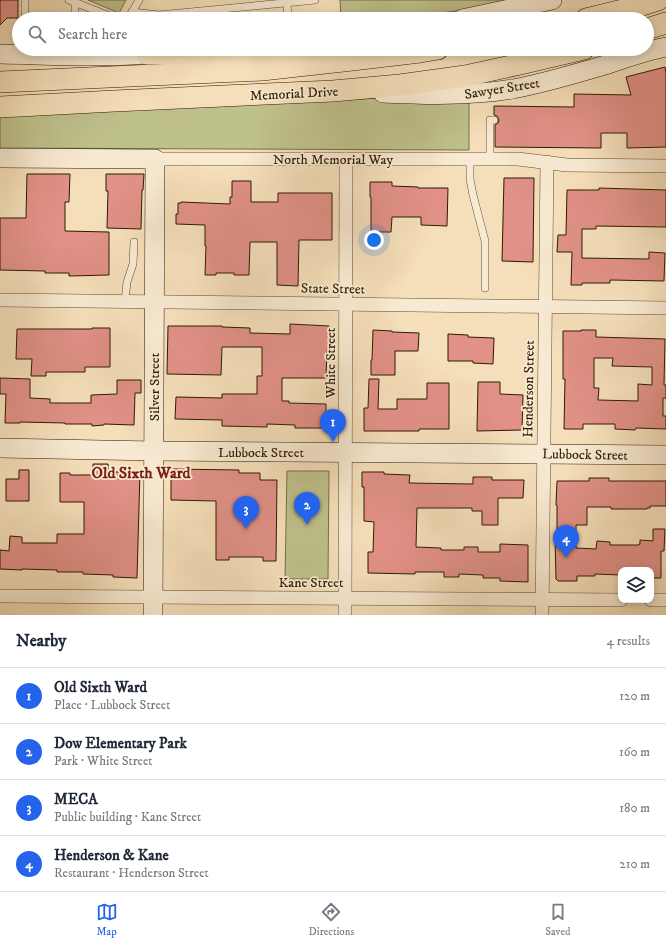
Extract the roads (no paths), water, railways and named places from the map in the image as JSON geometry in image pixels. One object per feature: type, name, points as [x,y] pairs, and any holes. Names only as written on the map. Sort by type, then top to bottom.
[{"type":"main road","points":[[615,12],[658,0]]},
{"type":"main road","points":[[654,27],[666,23]]},
{"type":"main road","name":"Memorial Drive","points":[[0,82],[262,70],[385,56]]},
{"type":"main road","name":"Memorial Drive","points":[[0,107],[114,100],[333,91],[400,85],[465,76],[553,56]]},
{"type":"street","points":[[496,12],[552,0]]},
{"type":"street","name":"Sawyer Street","points":[[654,50],[666,47]]},
{"type":"street","points":[[0,54],[12,54]]},
{"type":"street","name":"Sawyer Street","points":[[333,91],[429,95],[470,94],[513,89],[552,80],[632,56]]},
{"type":"street","name":"North Memorial Way","points":[[0,158],[518,159],[567,165],[666,166]]},
{"type":"street","name":"Silver Street","points":[[153,606],[155,159]]},
{"type":"street","name":"White Street","points":[[345,615],[346,159]]},
{"type":"street","name":"Henderson Street","points":[[542,615],[546,162]]},
{"type":"street","name":"State Street","points":[[0,300],[666,308]]},
{"type":"street","name":"Lubbock Street","points":[[0,448],[154,451],[666,455]]},
{"type":"street","name":"Kane Street","points":[[0,596],[153,606],[345,598],[618,600]]},
{"type":"street","points":[[654,600],[666,600]]},
{"type":"lane","points":[[25,0],[25,12]]},
{"type":"lane","points":[[132,12],[139,0]]},
{"type":"lane","points":[[181,12],[247,3],[287,3],[315,0]]},
{"type":"lane","points":[[72,1],[95,12]]},
{"type":"lane","points":[[72,1],[74,12]]},
{"type":"lane","points":[[287,3],[288,12]]},
{"type":"lane","points":[[490,159],[490,120],[494,120]]},
{"type":"lane","points":[[470,159],[470,179],[485,241],[485,288]]},
{"type":"lane","points":[[125,301],[127,282],[133,264],[134,242]]},
{"type":"place","name":"Old Sixth Ward","points":[[333,442]]},
{"type":"place","name":"Dow Elementary Park","points":[[307,525]]},
{"type":"place","name":"MECA","points":[[246,529]]},
{"type":"place","name":"Henderson & Kane","points":[[566,558]]},
{"type":"district","name":"Old Sixth Ward","points":[[141,472]]}]
